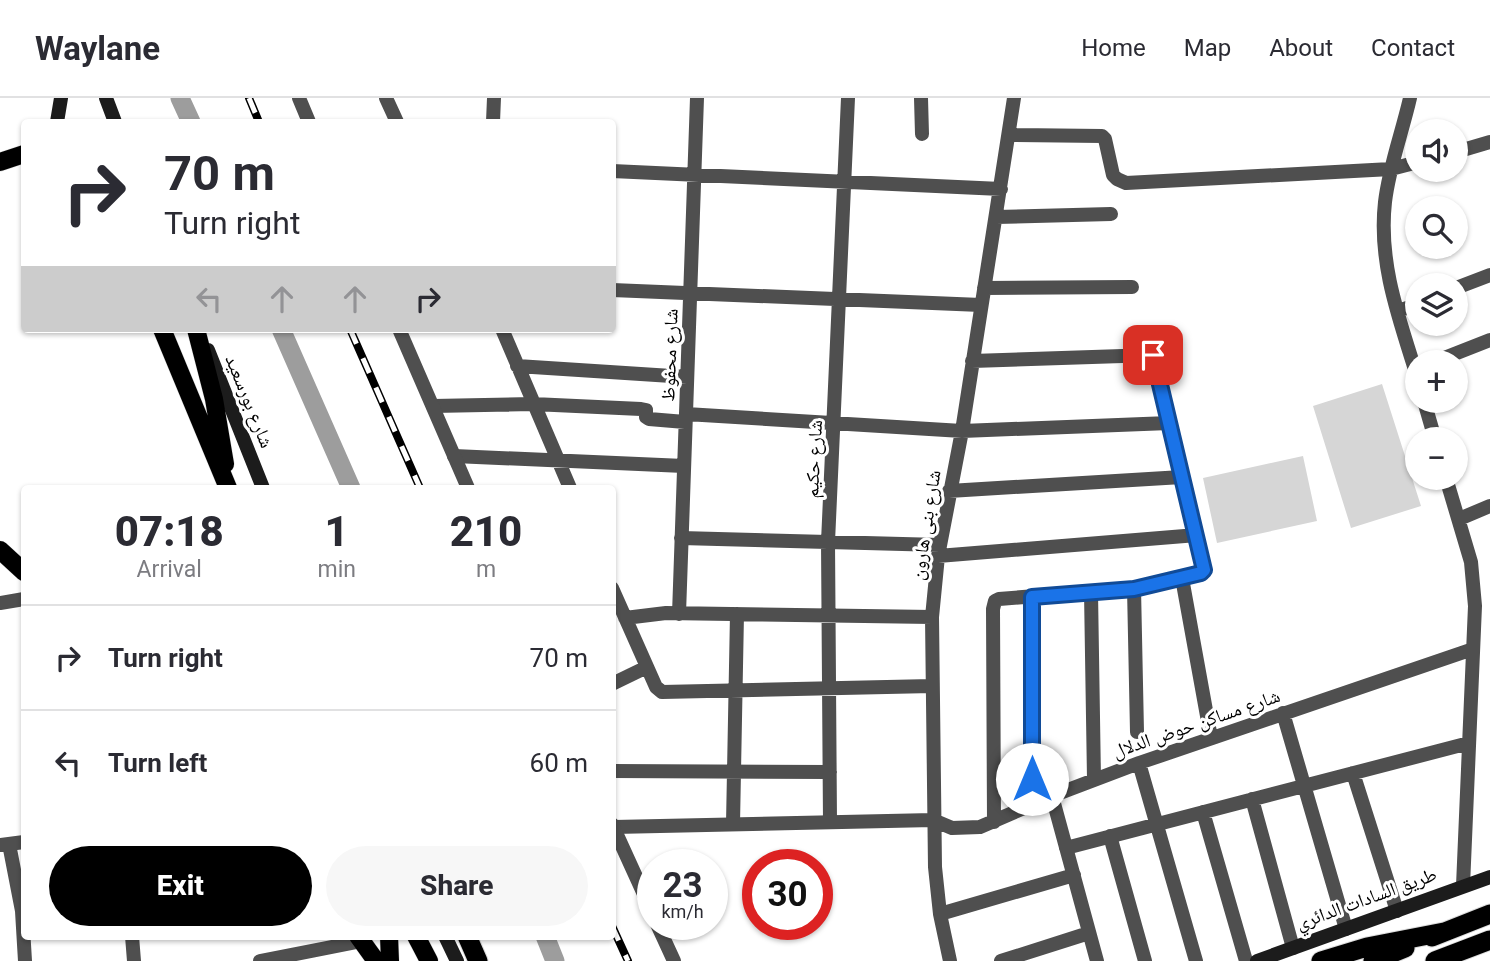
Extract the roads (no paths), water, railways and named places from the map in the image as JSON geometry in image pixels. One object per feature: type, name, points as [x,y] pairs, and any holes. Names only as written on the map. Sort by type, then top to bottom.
[{"type":"highway","points":[[1373,961],[1490,914]]},
{"type":"highway","points":[[1321,961],[1367,947],[1444,932]]},
{"type":"highway","points":[[469,940],[478,961]]},
{"type":"highway","points":[[1435,961],[1490,940]]},
{"type":"main road","points":[[58,119],[61,98]]},
{"type":"main road","points":[[106,98],[114,119]]},
{"type":"main road","points":[[0,162],[21,155]]},
{"type":"main road","points":[[164,333],[227,485]]},
{"type":"main road","points":[[198,333],[214,399],[228,485]]},
{"type":"main road","name":"شارع بورسعيد","points":[[199,333],[263,485]]},
{"type":"main road","points":[[0,551],[21,569]]},
{"type":"main road","name":"طريق السادات الدائري","points":[[1257,961],[1490,877]]},
{"type":"main road","points":[[361,940],[376,961]]},
{"type":"main road","points":[[388,940],[390,961]]},
{"type":"main road","points":[[418,940],[429,961]]},
{"type":"main road","points":[[447,940],[457,961]]},
{"type":"street","points":[[299,98],[309,119]]},
{"type":"street","points":[[386,98],[396,119]]},
{"type":"street","points":[[493,119],[494,98]]},
{"type":"street","name":"شارع محفوظ","points":[[679,614],[697,98]]},
{"type":"street","name":"شارع حكيم","points":[[830,822],[828,542],[848,98]]},
{"type":"street","points":[[921,98],[922,134]]},
{"type":"street","name":"شارع بنى هارون","points":[[950,961],[940,914],[935,867],[932,617],[939,550],[962,431],[1014,98]]},
{"type":"street","points":[[1409,98],[1391,169],[1385,202],[1383,239],[1387,276],[1410,350]]},
{"type":"street","points":[[1009,135],[1101,136],[1105,139],[1113,175],[1126,183],[1391,169],[1405,165]]},
{"type":"street","points":[[1468,148],[1490,142]]},
{"type":"street","points":[[616,171],[1001,189]]},
{"type":"street","points":[[996,217],[1111,214]]},
{"type":"street","points":[[1468,283],[1490,275]]},
{"type":"street","points":[[984,288],[1132,287]]},
{"type":"street","points":[[616,290],[981,305]]},
{"type":"street","points":[[1398,311],[1405,308]]},
{"type":"street","points":[[406,333],[467,485]]},
{"type":"street","points":[[504,333],[569,485]]},
{"type":"street","points":[[994,822],[993,605],[999,599],[1134,589],[1201,573],[1204,570],[1149,336]]},
{"type":"street","points":[[1465,350],[1490,340]]},
{"type":"street","points":[[972,361],[1153,355]]},
{"type":"street","points":[[517,366],[687,377]]},
{"type":"street","points":[[433,406],[533,404],[641,409],[646,410],[649,419],[834,423],[962,431],[1169,423]]},
{"type":"street","points":[[454,456],[684,466]]},
{"type":"street","points":[[949,491],[1182,477]]},
{"type":"street","points":[[1450,490],[1471,562],[1474,584],[1463,886]]},
{"type":"street","points":[[1459,519],[1490,506]]},
{"type":"street","points":[[681,538],[828,542],[939,550],[1197,535]]},
{"type":"street","points":[[1182,578],[1211,738]]},
{"type":"street","points":[[1474,584],[1490,578]]},
{"type":"street","points":[[1134,589],[1137,732]]},
{"type":"street","points":[[1091,592],[1094,779]]},
{"type":"street","points":[[616,597],[646,667],[656,687],[662,692],[932,686]]},
{"type":"street","points":[[1032,597],[1032,804]]},
{"type":"street","points":[[0,603],[21,600]]},
{"type":"street","points":[[625,618],[652,614],[932,617]]},
{"type":"street","points":[[733,824],[737,614]]},
{"type":"street","name":"شارع مساكن حوض الدلال","points":[[616,825],[933,820],[952,828],[966,828],[994,822],[1032,804],[1139,763],[1473,649]]},
{"type":"street","points":[[616,682],[646,667]]},
{"type":"street","points":[[1283,713],[1346,929]]},
{"type":"street","points":[[1066,848],[1469,743]]},
{"type":"street","points":[[1139,763],[1196,961]]},
{"type":"street","points":[[616,771],[830,772]]},
{"type":"street","points":[[1353,773],[1397,911]]},
{"type":"street","points":[[1052,796],[1097,961]]},
{"type":"street","points":[[1252,799],[1293,948]]},
{"type":"street","points":[[1203,811],[1246,961]]},
{"type":"street","points":[[616,832],[637,878]]},
{"type":"street","points":[[1110,836],[1145,961]]},
{"type":"street","points":[[5,845],[21,907]]},
{"type":"street","points":[[940,914],[1074,875]]},
{"type":"street","points":[[1001,961],[1089,933]]},
{"type":"street","points":[[24,940],[25,961]]},
{"type":"street","points":[[132,940],[134,961]]},
{"type":"street","points":[[260,961],[281,959],[356,940]]},
{"type":"street","points":[[664,940],[674,961]]},
{"type":"waterway","points":[[180,98],[190,119]]},
{"type":"waterway","points":[[283,333],[350,485]]},
{"type":"waterway","points":[[547,940],[555,961]]},
{"type":"railway","points":[[249,98],[258,119]]},
{"type":"railway","points":[[352,333],[419,485]]},
{"type":"railway","points":[[616,935],[628,961]]}]
